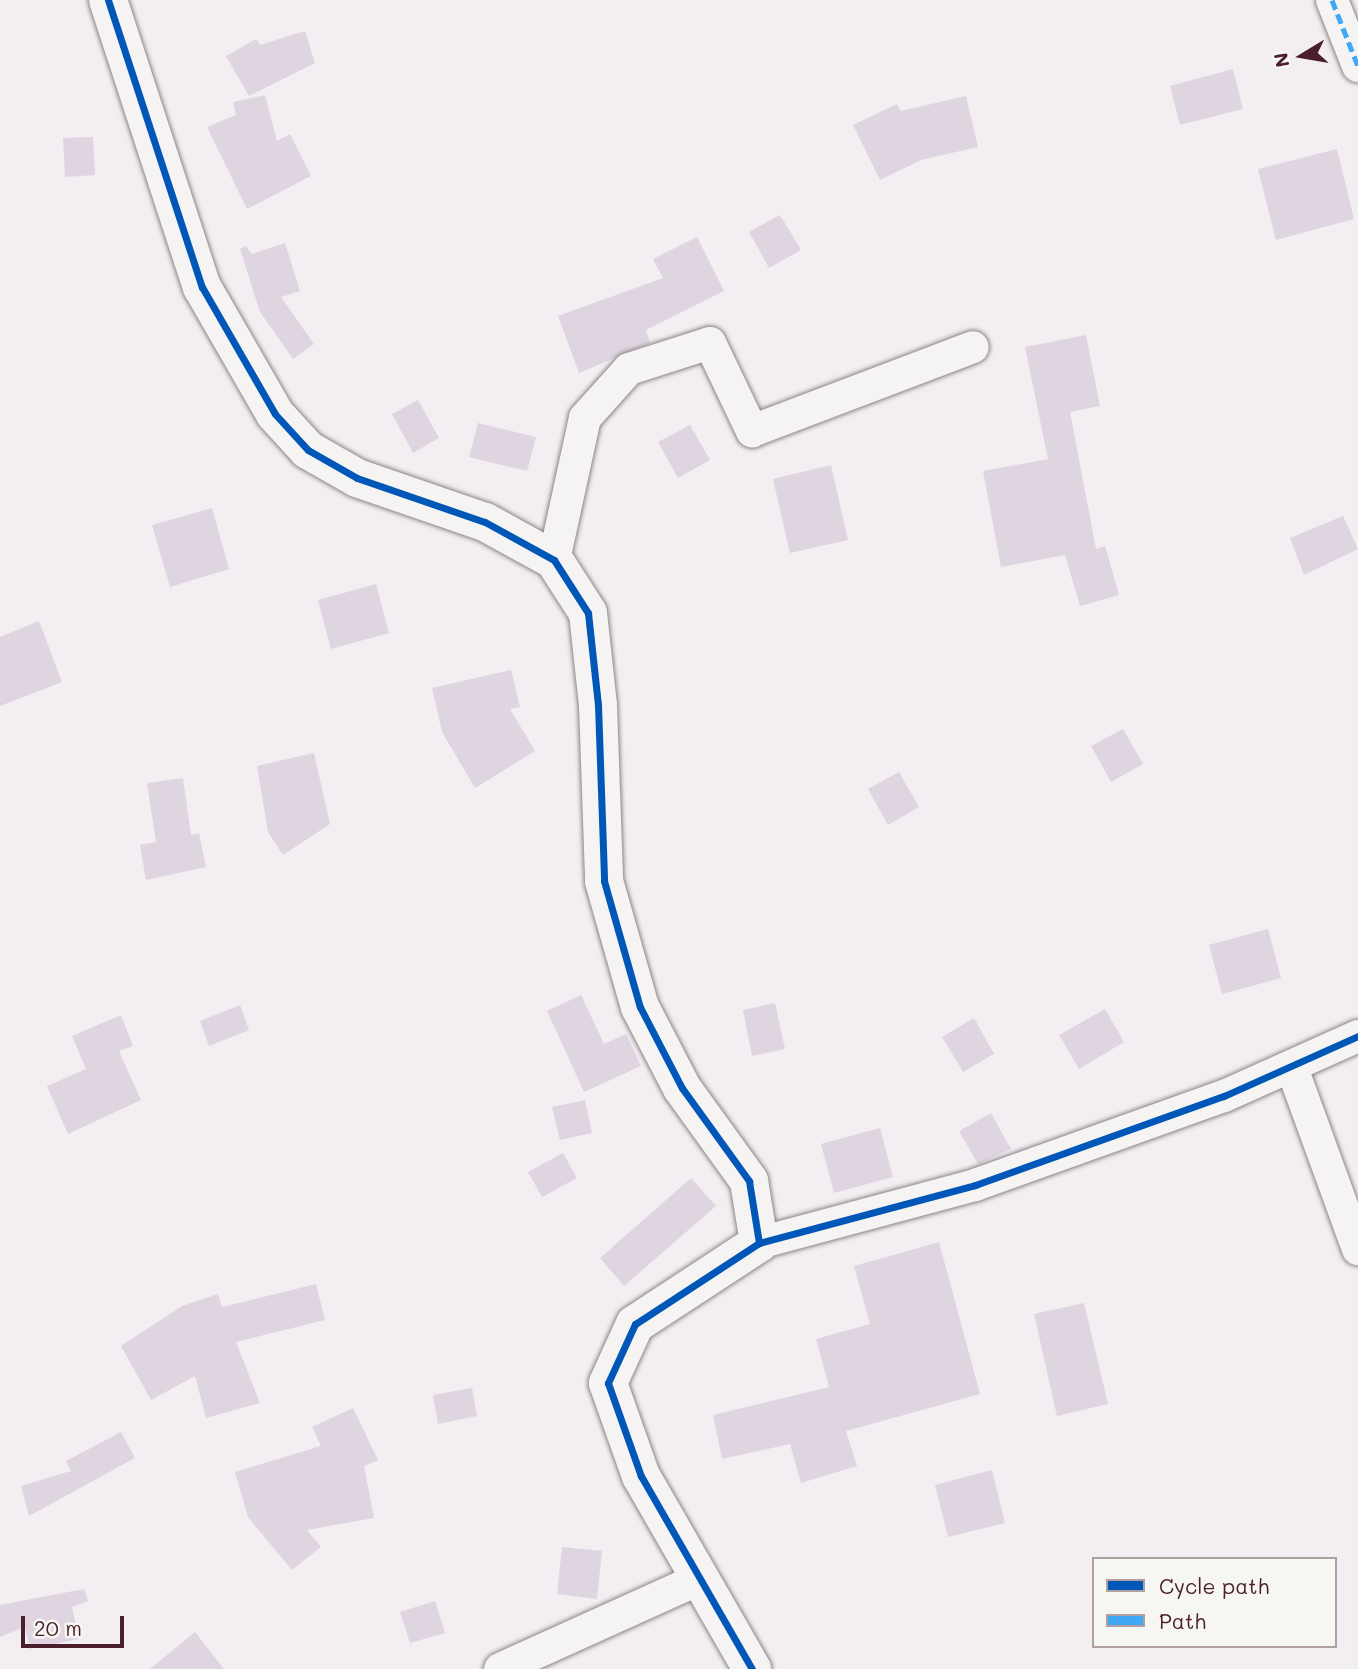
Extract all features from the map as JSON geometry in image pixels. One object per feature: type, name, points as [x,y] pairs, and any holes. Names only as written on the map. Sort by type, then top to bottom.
[{"type":"street","points":[[108,0],[202,286],[275,414],[308,450],[357,478],[485,522],[554,560],[587,614],[598,705],[604,881],[640,1007],[682,1088],[749,1181],[759,1243]]},
{"type":"street","points":[[1332,0],[1358,66]]},
{"type":"street","points":[[554,560],[585,418],[629,369],[710,343],[752,431],[973,347]]},
{"type":"street","points":[[752,1669],[641,1476],[608,1383],[635,1324],[759,1243],[975,1185],[1292,1068],[1358,1037]]},
{"type":"street","points":[[1292,1068],[1358,1249]]},
{"type":"street","points":[[500,1669],[699,1579]]},
{"type":"building","points":[[305,31],[315,63],[249,96],[226,56],[256,39],[260,45]]},
{"type":"building","points":[[1233,69],[1243,109],[1180,125],[1170,86]]},
{"type":"building","points":[[265,95],[277,141],[290,134],[311,176],[247,209],[207,127],[236,115],[233,102]]},
{"type":"building","points":[[966,96],[978,147],[921,160],[880,180],[853,125],[897,104],[901,111]]},
{"type":"building","points":[[93,137],[95,175],[65,177],[63,138]]},
{"type":"building","points":[[1337,149],[1354,219],[1276,240],[1258,169]]},
{"type":"building","points":[[780,215],[801,250],[769,268],[749,232]]},
{"type":"building","points":[[697,237],[724,291],[646,330],[650,343],[579,373],[558,316],[663,278],[653,259]]},
{"type":"building","points":[[285,243],[300,291],[281,297],[314,344],[293,359],[260,312],[240,249],[246,246],[252,254]]},
{"type":"building","points":[[1086,335],[1100,406],[1070,412],[1096,549],[1105,546],[1119,595],[1080,606],[1065,555],[1001,567],[983,471],[1048,459],[1025,347]]},
{"type":"building","points":[[418,400],[439,438],[413,453],[392,414]]},
{"type":"building","points":[[478,423],[536,437],[527,471],[469,457]]},
{"type":"building","points":[[690,425],[710,460],[678,478],[658,442]]},
{"type":"building","points":[[831,465],[848,540],[790,553],[773,479]]},
{"type":"building","points":[[212,508],[229,569],[170,587],[152,525]]},
{"type":"building","points":[[1343,516],[1358,549],[1304,575],[1290,538]]},
{"type":"building","points":[[376,584],[389,633],[331,649],[318,600]]},
{"type":"building","points":[[39,621],[62,682],[0,706],[0,637]]},
{"type":"building","points":[[511,670],[520,707],[510,709],[535,751],[475,788],[442,732],[432,688]]},
{"type":"building","points":[[1123,729],[1143,764],[1111,782],[1091,746]]},
{"type":"building","points":[[314,753],[330,824],[283,855],[268,832],[257,766]]},
{"type":"building","points":[[899,772],[919,807],[888,825],[868,789]]},
{"type":"building","points":[[183,778],[191,835],[199,833],[206,867],[146,880],[140,845],[156,842],[147,783]]},
{"type":"building","points":[[1268,929],[1281,978],[1222,994],[1209,945]]},
{"type":"building","points":[[581,995],[604,1044],[626,1034],[641,1066],[584,1092],[547,1011]]},
{"type":"building","points":[[775,1003],[785,1049],[752,1056],[743,1010]]},
{"type":"building","points":[[240,1005],[249,1030],[209,1046],[200,1021]]},
{"type":"building","points":[[1105,1009],[1124,1042],[1079,1069],[1059,1035]]},
{"type":"building","points":[[121,1015],[133,1046],[119,1051],[141,1100],[68,1134],[47,1086],[86,1069],[72,1036]]},
{"type":"building","points":[[974,1018],[994,1054],[963,1072],[942,1037]]},
{"type":"building","points":[[585,1100],[592,1133],[560,1140],[552,1107]]},
{"type":"building","points":[[991,1113],[1011,1149],[978,1164],[959,1131]]},
{"type":"building","points":[[880,1128],[893,1177],[834,1193],[821,1144]]},
{"type":"building","points":[[563,1153],[577,1178],[542,1197],[528,1172]]},
{"type":"building","points":[[691,1178],[716,1206],[624,1286],[600,1258]]},
{"type":"building","points":[[939,1242],[980,1394],[846,1431],[857,1466],[801,1483],[790,1444],[722,1459],[713,1415],[829,1387],[816,1339],[870,1324],[854,1266]]},
{"type":"building","points":[[316,1284],[325,1320],[236,1342],[260,1403],[206,1418],[195,1376],[151,1400],[121,1346],[182,1306],[218,1294],[222,1307]]},
{"type":"building","points":[[1084,1303],[1108,1404],[1057,1416],[1034,1314]]},
{"type":"building","points":[[472,1388],[477,1416],[438,1424],[433,1395]]},
{"type":"building","points":[[353,1408],[378,1460],[364,1466],[374,1518],[307,1530],[321,1547],[292,1570],[248,1517],[235,1472],[321,1446],[312,1427]]},
{"type":"building","points":[[121,1432],[135,1458],[29,1516],[21,1486],[71,1471],[66,1461]]},
{"type":"building","points":[[992,1470],[1005,1523],[948,1537],[935,1485]]},
{"type":"building","points":[[562,1547],[602,1551],[597,1599],[557,1594]]},
{"type":"building","points":[[84,1589],[88,1601],[72,1607],[79,1639],[30,1649],[25,1627],[0,1637],[0,1605]]},
{"type":"building","points":[[435,1601],[445,1633],[410,1643],[400,1612]]},
{"type":"building","points":[[195,1632],[224,1669],[150,1669]]},
{"type":"marked path","points":[[1332,0],[1358,66]]},
{"type":"cycle path","points":[[108,0],[202,287],[275,414],[308,450],[357,478],[485,522],[554,560],[588,613],[598,705],[604,881],[640,1007],[682,1088],[749,1181],[759,1243],[635,1324],[608,1383],[641,1476],[752,1669]]},
{"type":"cycle path","points":[[759,1243],[975,1185],[1224,1096],[1358,1036]]}]
